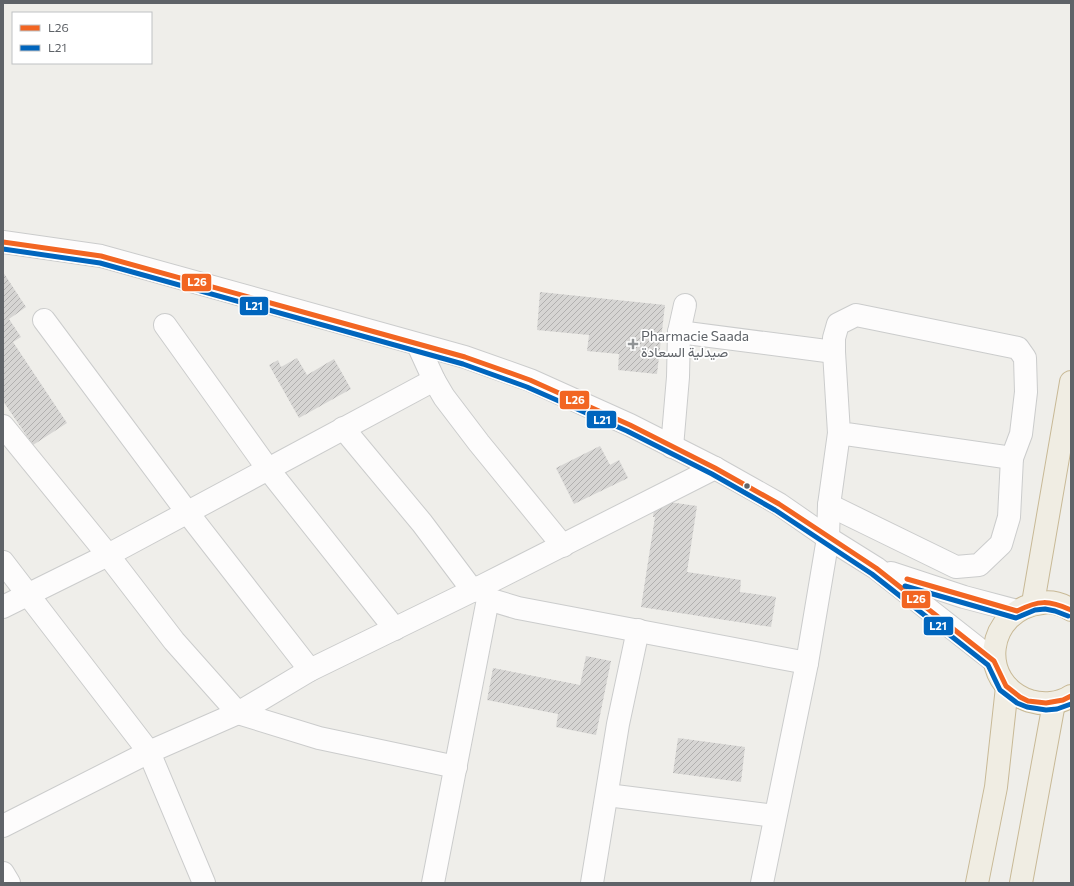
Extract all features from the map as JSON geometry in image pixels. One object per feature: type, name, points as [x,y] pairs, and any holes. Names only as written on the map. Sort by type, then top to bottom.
[{"type":"highway","points":[[1025,607],[1071,382]]},
{"type":"highway","points":[[1021,883],[1063,699],[1037,703],[1020,698],[1007,687],[999,675],[994,661],[994,646],[998,632],[1005,620],[1025,607],[1045,602],[1057,604],[1071,610]]},
{"type":"highway","points":[[977,883],[996,787],[1007,687]]},
{"type":"street","points":[[3,242],[101,256],[465,357],[530,380],[630,425],[715,468],[780,504],[828,538],[876,568],[994,661]]},
{"type":"street","points":[[672,447],[678,377],[679,332],[684,305]]},
{"type":"street","points":[[762,883],[806,662],[828,538],[829,506],[838,433],[834,338],[838,324],[856,315],[1018,348],[1025,358],[1026,392],[1022,434],[1012,458],[1009,516],[1001,544],[979,565],[956,567],[829,506]]},
{"type":"street","points":[[44,320],[187,512],[310,670]]},
{"type":"street","points":[[165,325],[268,468],[395,629]]},
{"type":"street","points":[[679,332],[834,352]]},
{"type":"street","points":[[418,345],[434,380],[479,443],[563,546]]},
{"type":"street","points":[[3,607],[29,596],[108,556],[268,468],[434,380]]},
{"type":"street","points":[[3,426],[108,556],[174,641],[238,713],[319,738],[456,767]]},
{"type":"street","points":[[343,428],[480,593],[518,608],[806,662]]},
{"type":"street","points":[[838,433],[1012,458]]},
{"type":"street","points":[[3,826],[149,752],[238,713],[310,670],[395,629],[480,593],[563,546],[715,468]]},
{"type":"street","points":[[3,562],[149,752],[209,882]]},
{"type":"street","points":[[876,568],[964,597],[1025,607]]},
{"type":"street","points":[[433,883],[456,767],[480,593]]},
{"type":"street","points":[[592,883],[618,724],[638,630]]},
{"type":"street","points":[[607,795],[775,816]]},
{"type":"street","points":[[3,873],[9,883]]},
{"type":"building","points":[[3,272],[26,307],[9,319],[21,337],[13,342],[67,423],[33,445],[3,401]]},
{"type":"building","points":[[540,292],[665,305],[657,374],[618,370],[619,354],[587,351],[589,335],[537,330]]},
{"type":"building","points":[[297,358],[307,375],[334,359],[351,389],[299,418],[269,365],[278,360],[281,367]]},
{"type":"building","points":[[600,446],[610,465],[619,460],[628,478],[574,504],[556,468]]},
{"type":"building","points":[[655,500],[697,506],[687,572],[741,580],[740,592],[776,597],[771,627],[641,607],[655,517],[653,517]]},
{"type":"building","points":[[586,656],[611,661],[596,735],[556,727],[558,714],[487,700],[493,668],[580,685]]},
{"type":"building","points":[[678,738],[745,747],[741,782],[673,773]]},
{"type":"transit line","name":"L26","points":[[3,242],[101,256],[465,357],[530,380],[630,425],[715,468],[779,504],[876,568],[994,661],[1006,686],[1020,697],[1028,701],[1046,703],[1063,700],[1071,696]]},
{"type":"transit line","name":"L21","points":[[3,249],[100,263],[463,364],[527,387],[627,431],[712,474],[775,510],[872,574],[988,665],[1000,690],[1017,703],[1027,707],[1046,710],[1057,709],[1071,704]]},
{"type":"transit line","name":"L26","points":[[907,579],[1017,611],[1038,603],[1056,604],[1071,610]]},
{"type":"transit line","name":"L21","points":[[905,586],[1016,618],[1035,610],[1045,609],[1068,616]]},
{"type":"place","name":"Pharmacie Saada صيدلية السعادة","points":[[633,344]]}]
